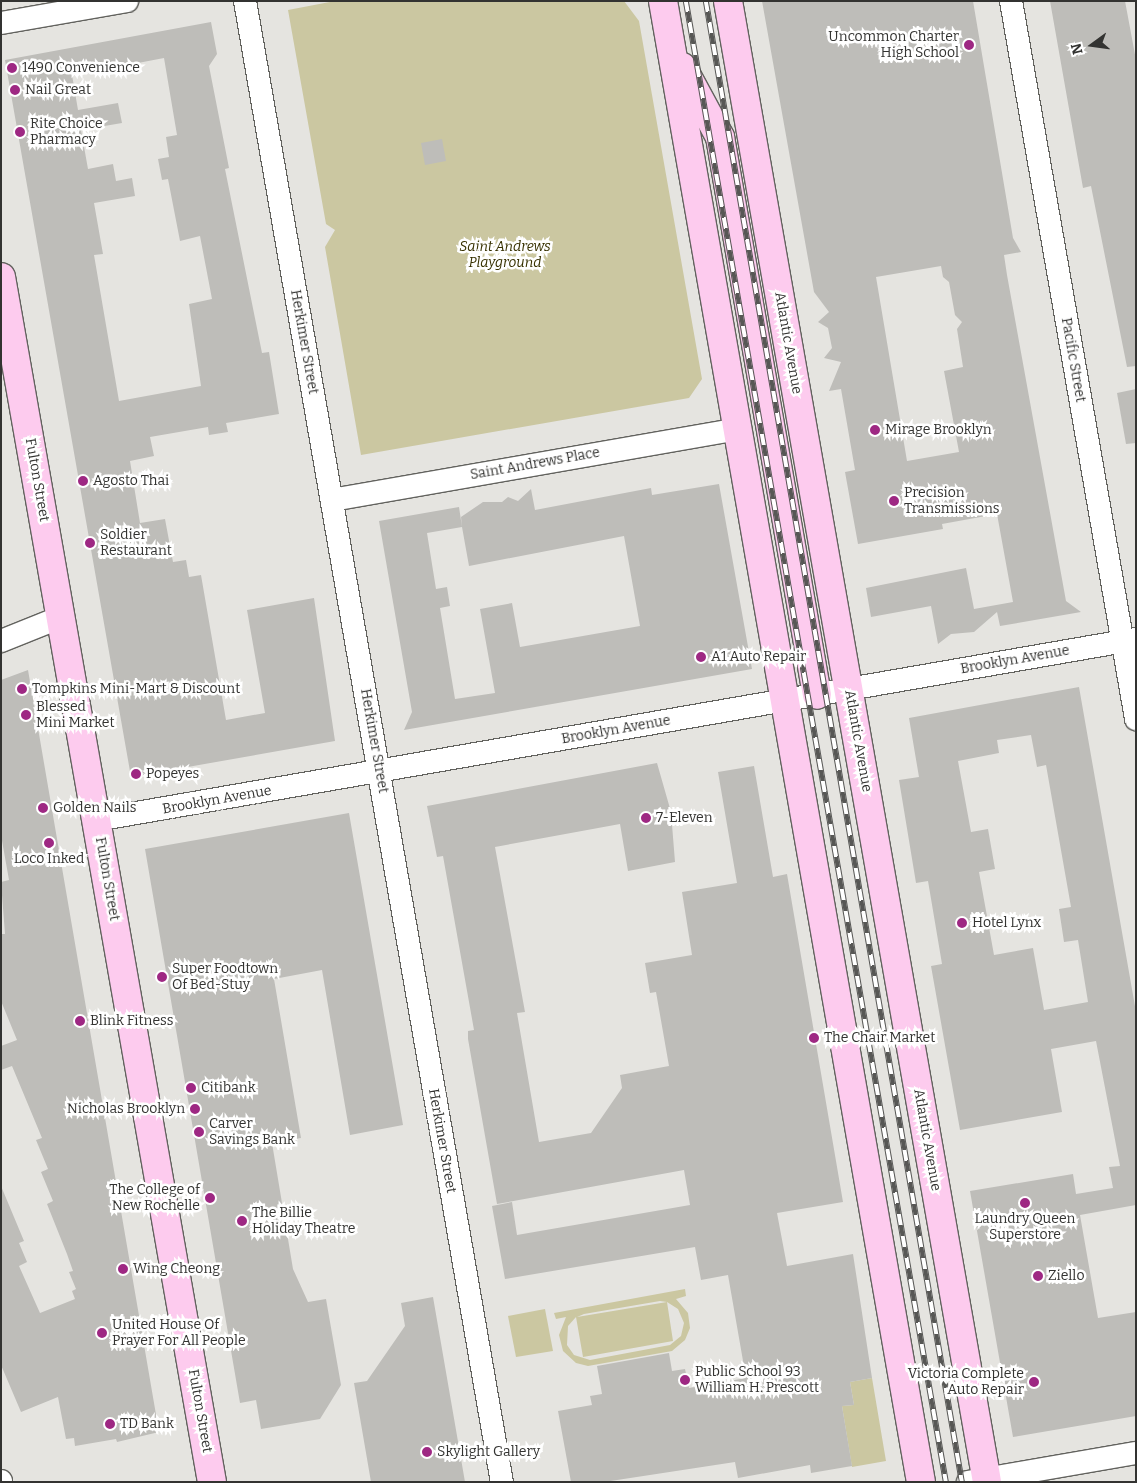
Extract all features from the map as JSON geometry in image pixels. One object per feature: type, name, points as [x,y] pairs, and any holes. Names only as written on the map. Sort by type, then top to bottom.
[{"type":"main road","points":[[663,1],[921,1482]]},
{"type":"main road","name":"Atlantic Avenue","points":[[728,1],[848,689],[980,1481]]},
{"type":"main road","points":[[671,47],[720,138],[817,695]]},
{"type":"main road","name":"Fulton Street","points":[[1,277],[212,1482]]},
{"type":"street","points":[[1,23],[127,1]]},
{"type":"street","name":"Herkimer Street","points":[[245,1],[502,1482]]},
{"type":"street","name":"Pacific Street","points":[[1011,1],[1129,640],[1136,719]]},
{"type":"street","name":"Saint Andrews Place","points":[[332,500],[738,429]]},
{"type":"street","points":[[1,641],[61,617]]},
{"type":"street","name":"Brooklyn Avenue","points":[[96,820],[1129,640]]},
{"type":"street","points":[[980,1481],[1136,1453]]},
{"type":"green space","name":"Saint Andrews Playground","points":[[335,1],[624,1],[639,21],[702,379],[689,398],[361,455],[325,247],[335,230],[326,224],[288,10]]},
{"type":"green space","points":[[685,1289],[686,1296],[676,1299],[688,1313],[690,1328],[685,1340],[672,1351],[588,1366],[576,1363],[563,1351],[559,1335],[566,1317],[556,1319],[554,1313]],"holes":[[[660,1301],[667,1302],[577,1317],[584,1314]],[[667,1302],[678,1309],[684,1323],[681,1336],[670,1345],[590,1360],[574,1355],[567,1345],[568,1326],[576,1317],[583,1357],[673,1341]]]},
{"type":"green space","points":[[545,1309],[553,1351],[516,1357],[508,1316]]},
{"type":"green space","points":[[872,1378],[886,1461],[852,1467],[842,1406],[854,1405],[850,1382]]},
{"type":"building","points":[[762,1],[973,1],[1013,238],[1021,252],[1004,255],[1007,275],[1066,601],[1081,612],[1000,626],[997,612],[974,632],[951,634],[938,644],[931,606],[871,617],[866,588],[966,568],[974,609],[1013,602],[997,514],[942,524],[943,529],[858,544],[845,472],[855,470],[841,389],[829,391],[841,362],[824,358],[832,348],[828,328],[818,322],[829,312],[814,292]],"holes":[[[941,266],[943,277],[949,282],[955,315],[962,322],[957,329],[963,367],[944,371],[959,452],[907,461],[876,277]]]},
{"type":"building","points":[[1050,1],[1125,1],[1136,60],[1136,366],[1127,367],[1091,186],[1083,188]]},
{"type":"building","points":[[211,22],[217,54],[209,66],[229,168],[225,169],[262,353],[269,352],[279,414],[226,423],[228,432],[209,435],[208,427],[150,437],[154,456],[130,461],[140,523],[165,519],[173,562],[186,560],[189,577],[201,575],[226,720],[265,713],[247,610],[314,598],[335,741],[131,777],[5,60]],"holes":[[[164,58],[177,135],[166,137],[169,157],[158,159],[162,180],[168,179],[180,241],[200,236],[212,299],[189,304],[201,386],[119,401],[94,255],[103,254],[94,203],[135,196],[132,178],[116,181],[113,164],[88,169],[81,130],[122,123],[118,103],[78,110],[71,69],[116,61],[117,67]]]},
{"type":"building","points":[[442,139],[446,161],[425,165],[421,143]]},
{"type":"building","points":[[1136,389],[1136,443],[1126,444],[1117,393]]},
{"type":"building","points":[[719,484],[752,669],[404,730],[412,712],[379,521],[459,507],[462,527],[461,517],[483,502],[502,502],[508,497],[518,501],[531,489],[535,510],[651,488],[652,495]],"holes":[[[462,527],[469,566],[624,536],[640,626],[520,647],[512,603],[480,609],[495,693],[455,699],[440,608],[450,606],[447,587],[436,589],[427,533]]]},
{"type":"building","points":[[28,670],[159,1432],[117,1442],[116,1439],[75,1446],[74,1438],[66,1439],[58,1397],[21,1412],[1,1365],[1,1186],[24,1241],[19,1243],[27,1262],[19,1266],[40,1313],[75,1299],[72,1291],[76,1289],[69,1272],[73,1271],[47,1204],[53,1201],[41,1172],[48,1169],[36,1140],[42,1138],[12,1066],[1,1070],[1,1046],[17,1040],[1,1001],[1,934],[5,934],[1,882],[9,880],[1,835],[1,680]]},
{"type":"building","points":[[1079,687],[1136,1012],[1136,1205],[1080,1215],[1098,1318],[1136,1312],[1136,1416],[1013,1437],[970,1191],[1073,1174],[1076,1194],[1113,1188],[1109,1167],[1120,1166],[1096,1041],[1051,1049],[1062,1112],[960,1130],[931,966],[942,964],[928,881],[916,883],[899,780],[919,777],[909,718]],"holes":[[[1031,735],[1037,767],[1046,765],[1071,907],[1059,909],[1064,942],[1078,940],[1088,1002],[1044,1010],[1033,948],[994,955],[979,872],[995,869],[988,829],[971,832],[958,761],[999,753],[997,740]]]},
{"type":"building","points":[[657,763],[671,812],[675,862],[628,871],[620,824],[495,847],[525,1012],[517,1013],[539,1142],[591,1133],[622,1088],[620,1075],[669,1066],[656,992],[650,993],[645,963],[692,955],[682,892],[737,883],[718,772],[754,766],[773,877],[787,874],[843,1202],[777,1213],[787,1266],[853,1254],[872,1378],[850,1382],[854,1405],[842,1406],[852,1466],[811,1473],[810,1465],[738,1478],[735,1462],[604,1482],[571,1482],[558,1411],[592,1405],[590,1396],[602,1394],[597,1366],[669,1353],[672,1371],[685,1369],[689,1388],[746,1378],[728,1275],[701,1280],[695,1247],[505,1279],[492,1206],[512,1202],[517,1235],[690,1205],[684,1170],[497,1204],[468,1039],[468,1031],[474,1030],[443,856],[437,857],[427,806]]},
{"type":"building","points":[[349,813],[403,1125],[350,1135],[322,970],[274,979],[301,1138],[272,1143],[293,1269],[308,1302],[326,1299],[341,1385],[320,1419],[261,1429],[256,1400],[240,1403],[145,849]]},
{"type":"building","points":[[433,1297],[465,1482],[371,1482],[354,1383],[367,1381],[405,1326],[401,1303]]},
{"type":"railway","points":[[686,1],[946,1482]]},
{"type":"railway","points":[[706,1],[962,1482]]},
{"type":"place","name":"Uncommon Charter High School","points":[[969,45]]},
{"type":"place","name":"1490 Convenience","points":[[12,68]]},
{"type":"place","name":"Nail Great","points":[[15,90]]},
{"type":"place","name":"Rite Choice Pharmacy","points":[[20,132]]},
{"type":"place","name":"Mirage Brooklyn","points":[[875,430]]},
{"type":"place","name":"Agosto Thai","points":[[83,481]]},
{"type":"place","name":"Precision Transmissions","points":[[894,501]]},
{"type":"place","name":"Soldier Restaurant","points":[[90,543]]},
{"type":"place","name":"A1 Auto Repair","points":[[701,657]]},
{"type":"place","name":"Tompkins Mini-Mart & Discount","points":[[22,689]]},
{"type":"place","name":"Blessed Mini Market","points":[[26,715]]},
{"type":"place","name":"Popeyes","points":[[136,774]]},
{"type":"place","name":"Golden Nails","points":[[43,808]]},
{"type":"place","name":"7-Eleven","points":[[646,818]]},
{"type":"place","name":"Loco Inked","points":[[49,843]]},
{"type":"place","name":"Hotel Lynx","points":[[962,923]]},
{"type":"place","name":"Super Foodtown Of Bed-Stuy","points":[[162,977]]},
{"type":"place","name":"Blink Fitness","points":[[80,1021]]},
{"type":"place","name":"The Chair Market","points":[[814,1038]]},
{"type":"place","name":"Citibank","points":[[191,1088]]},
{"type":"place","name":"Nicholas Brooklyn","points":[[195,1109]]},
{"type":"place","name":"Carver Savings Bank","points":[[199,1132]]},
{"type":"place","name":"The College of New Rochelle","points":[[210,1198]]},
{"type":"place","name":"Laundry Queen Superstore","points":[[1025,1203]]},
{"type":"place","name":"The Billie Holiday Theatre","points":[[242,1221]]},
{"type":"place","name":"Wing Cheong","points":[[123,1269]]},
{"type":"place","name":"Ziello","points":[[1038,1276]]},
{"type":"place","name":"United House Of Prayer For All People","points":[[102,1333]]},
{"type":"place","name":"Public School 93 William H. Prescott","points":[[685,1380]]},
{"type":"place","name":"Victoria Complete Auto Repair","points":[[1034,1382]]},
{"type":"place","name":"TD Bank","points":[[110,1424]]},
{"type":"place","name":"Skylight Gallery","points":[[427,1452]]}]
